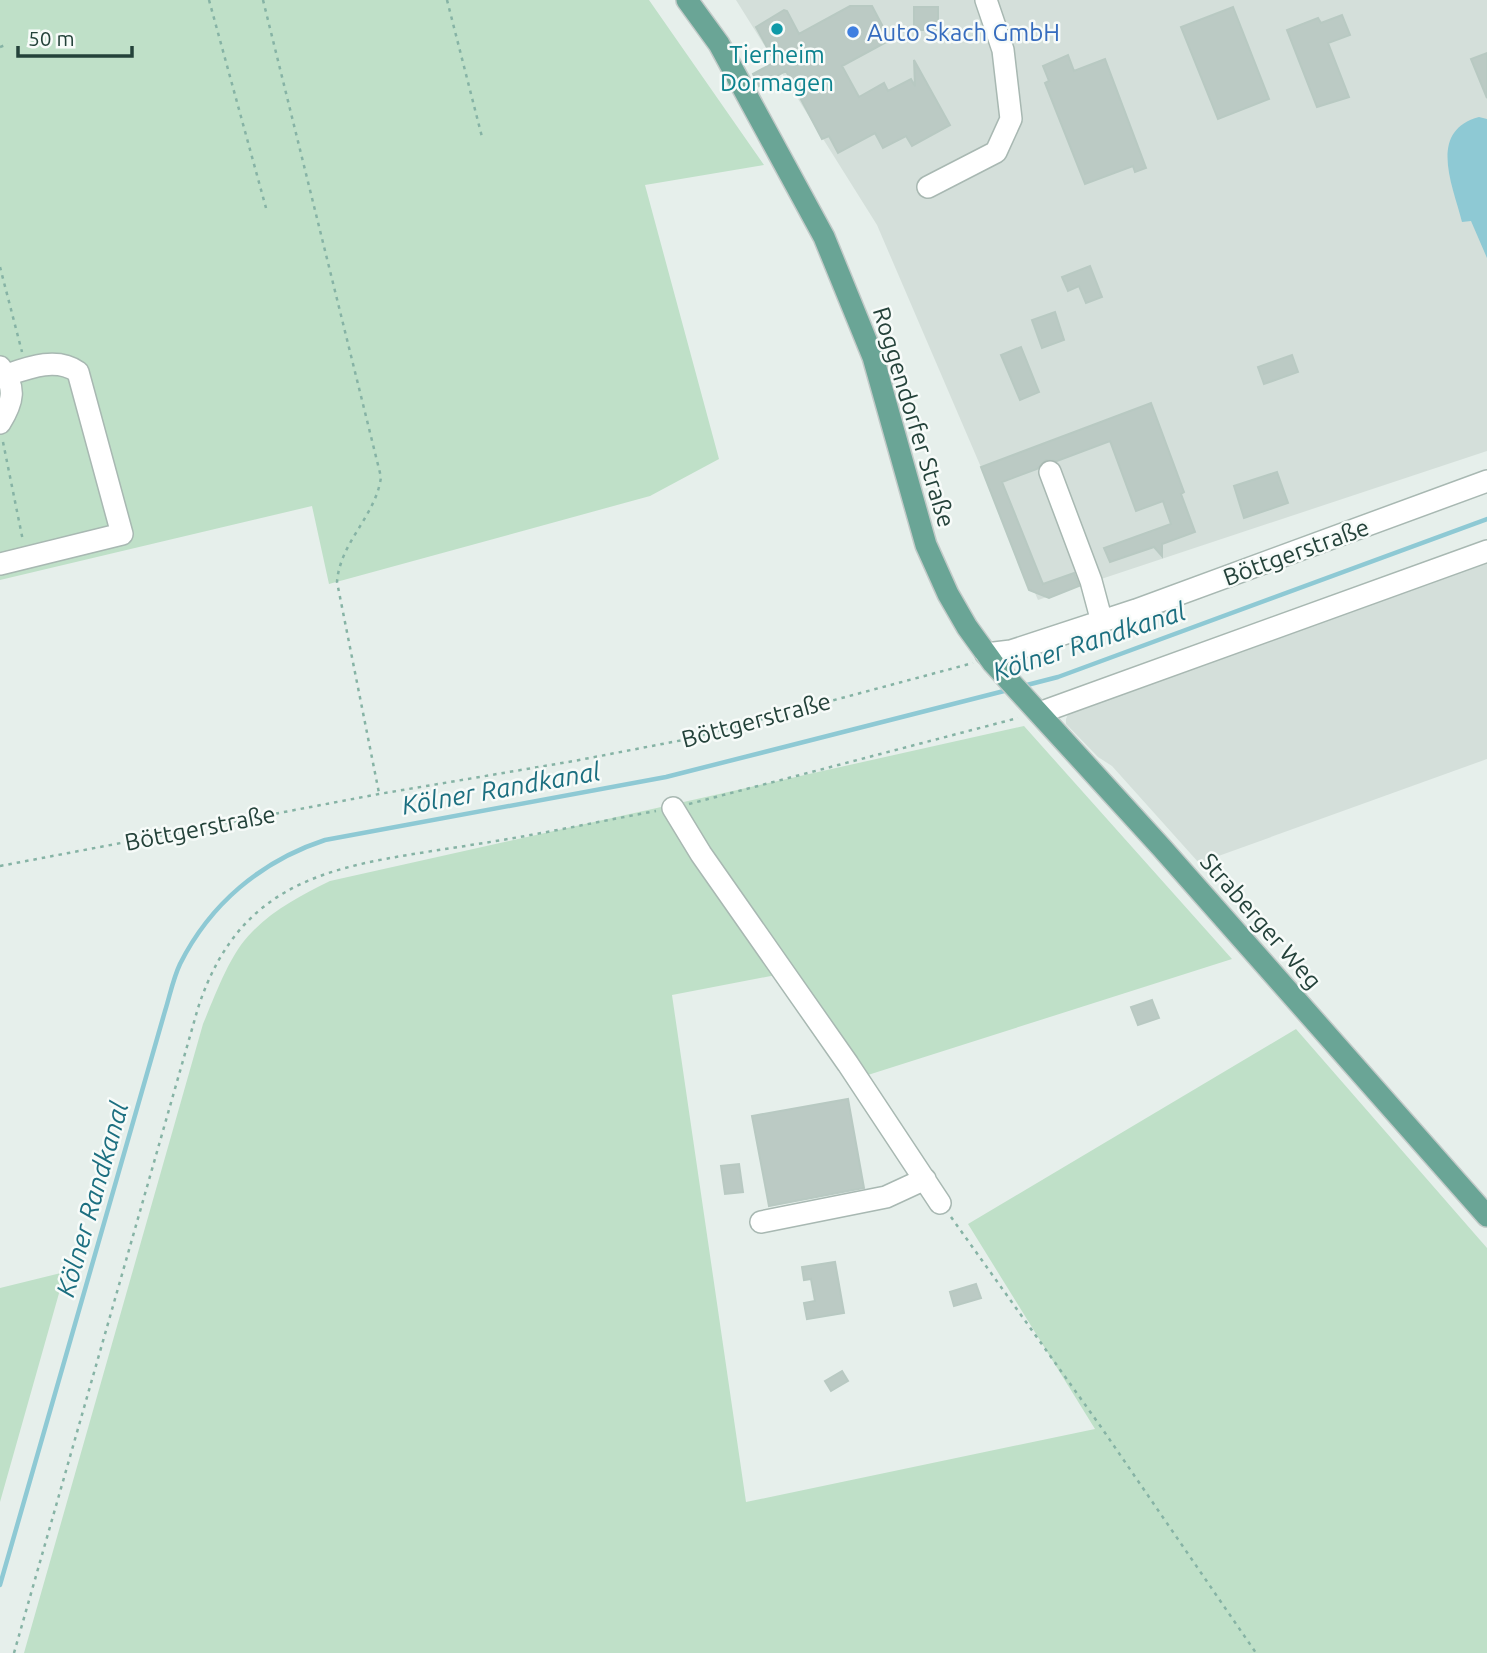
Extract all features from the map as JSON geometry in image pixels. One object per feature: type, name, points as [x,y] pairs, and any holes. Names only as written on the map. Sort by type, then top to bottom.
[{"type":"main road","name":"Roggendorfer Straße","points":[[687,0],[719,44],[824,237],[873,357],[926,545],[948,594],[989,659]]},
{"type":"main road","name":"Straberger Weg","points":[[989,659],[1487,1216]]},
{"type":"lane","points":[[928,187],[996,152],[1011,119],[1003,50],[986,0]]},
{"type":"lane","points":[[0,564],[122,534],[78,372],[57,363],[11,370],[14,392],[1,432]]},
{"type":"lane","points":[[1050,472],[1091,581],[1102,622]]},
{"type":"lane","name":"Böttgerstraße","points":[[989,659],[1102,622],[1487,481]]},
{"type":"lane","points":[[1036,710],[1487,551]]},
{"type":"lane","points":[[673,808],[940,1203]]},
{"type":"lane","points":[[761,1222],[886,1197],[925,1179]]},
{"type":"path","points":[[209,0],[266,208]]},
{"type":"path","points":[[263,0],[382,477],[379,493],[343,552],[337,582],[379,793]]},
{"type":"path","points":[[447,0],[482,137]]},
{"type":"path","points":[[0,47],[8,44]]},
{"type":"path","points":[[0,267],[11,370]]},
{"type":"path","points":[[1,432],[26,557]]},
{"type":"path","name":"Böttgerstraße","points":[[0,866],[379,793],[688,739],[989,659]]},
{"type":"path","points":[[14,1653],[198,1008],[215,964],[233,936],[270,900],[292,886],[325,873],[673,808],[1036,710]]},
{"type":"path","points":[[940,1203],[1101,1427],[1256,1653]]},
{"type":"shaded area","points":[[736,0],[1487,0],[1487,451],[1038,600],[877,225]]},
{"type":"shaded area","points":[[1487,556],[1487,759],[1199,863],[1112,766],[1098,757],[1066,724],[1069,712]]},
{"type":"green space","points":[[0,0],[649,0],[764,165],[645,185],[719,459],[650,496],[329,584],[312,506],[0,580]]},
{"type":"green space","points":[[1024,726],[1232,959],[849,1081],[776,975],[672,995],[746,1502],[1095,1429],[968,1224],[1296,1029],[1487,1248],[1487,1653],[24,1653],[203,1024],[230,963],[244,941],[261,924],[289,903],[330,881]]},
{"type":"green space","points":[[65,1272],[0,1502],[0,1288]]},
{"type":"water","points":[[1479,117],[1487,119],[1487,258],[1471,221],[1462,222],[1448,161],[1448,147],[1453,134],[1463,124]]},
{"type":"building","points":[[850,6],[872,6],[890,40],[842,66],[859,97],[884,83],[888,91],[911,79],[915,86],[914,60],[950,125],[912,146],[906,136],[883,148],[875,133],[838,153],[829,136],[822,139],[786,71],[759,86],[753,74],[775,62],[756,27],[784,10],[799,34]]},
{"type":"building","points":[[914,7],[938,7],[938,30],[914,30]]},
{"type":"building","points":[[1233,7],[1269,99],[1218,119],[1181,27]]},
{"type":"building","points":[[1342,15],[1350,35],[1328,43],[1349,97],[1317,107],[1287,30],[1318,18],[1321,23]]},
{"type":"building","points":[[1487,53],[1487,98],[1471,59]]},
{"type":"building","points":[[1068,55],[1074,71],[1105,59],[1146,168],[1135,172],[1133,166],[1085,184],[1045,83],[1049,81],[1043,66]]},
{"type":"building","points":[[1090,266],[1102,297],[1086,303],[1079,286],[1068,291],[1062,277]]},
{"type":"building","points":[[1055,312],[1064,340],[1042,348],[1032,320]]},
{"type":"building","points":[[1021,347],[1039,392],[1020,400],[1001,355]]},
{"type":"building","points":[[1292,355],[1298,372],[1264,384],[1258,367]]},
{"type":"building","points":[[1151,403],[1184,492],[1181,494],[1195,532],[1162,544],[1162,556],[1154,547],[1110,562],[1104,548],[1171,524],[1163,501],[1136,511],[1110,441],[1057,461],[1046,460],[1037,469],[1002,482],[1043,584],[1074,573],[1079,586],[1049,598],[1029,590],[981,467]]},
{"type":"building","points":[[1277,472],[1288,503],[1244,518],[1234,486]]},
{"type":"building","points":[[1152,1000],[1159,1018],[1138,1025],[1131,1007]]},
{"type":"building","points":[[848,1099],[864,1188],[769,1206],[752,1116]]},
{"type":"building","points":[[739,1164],[743,1192],[725,1194],[721,1166]]},
{"type":"building","points":[[835,1262],[844,1313],[807,1319],[804,1303],[815,1301],[811,1279],[804,1280],[802,1267]]},
{"type":"building","points":[[976,1284],[981,1298],[954,1306],[950,1292]]},
{"type":"building","points":[[842,1371],[848,1381],[831,1391],[825,1381]]},
{"type":"waterway","name":"Kölner Randkanal","points":[[1023,686],[1058,677],[1487,519]]},
{"type":"waterway","name":"Kölner Randkanal","points":[[0,1585],[175,975],[206,922],[240,887],[280,860],[325,840],[666,777],[1008,690]]},
{"type":"place","name":"Tierheim Dormagen","points":[[777,29]]},
{"type":"place","name":"Auto Skach GmbH","points":[[853,32]]}]
